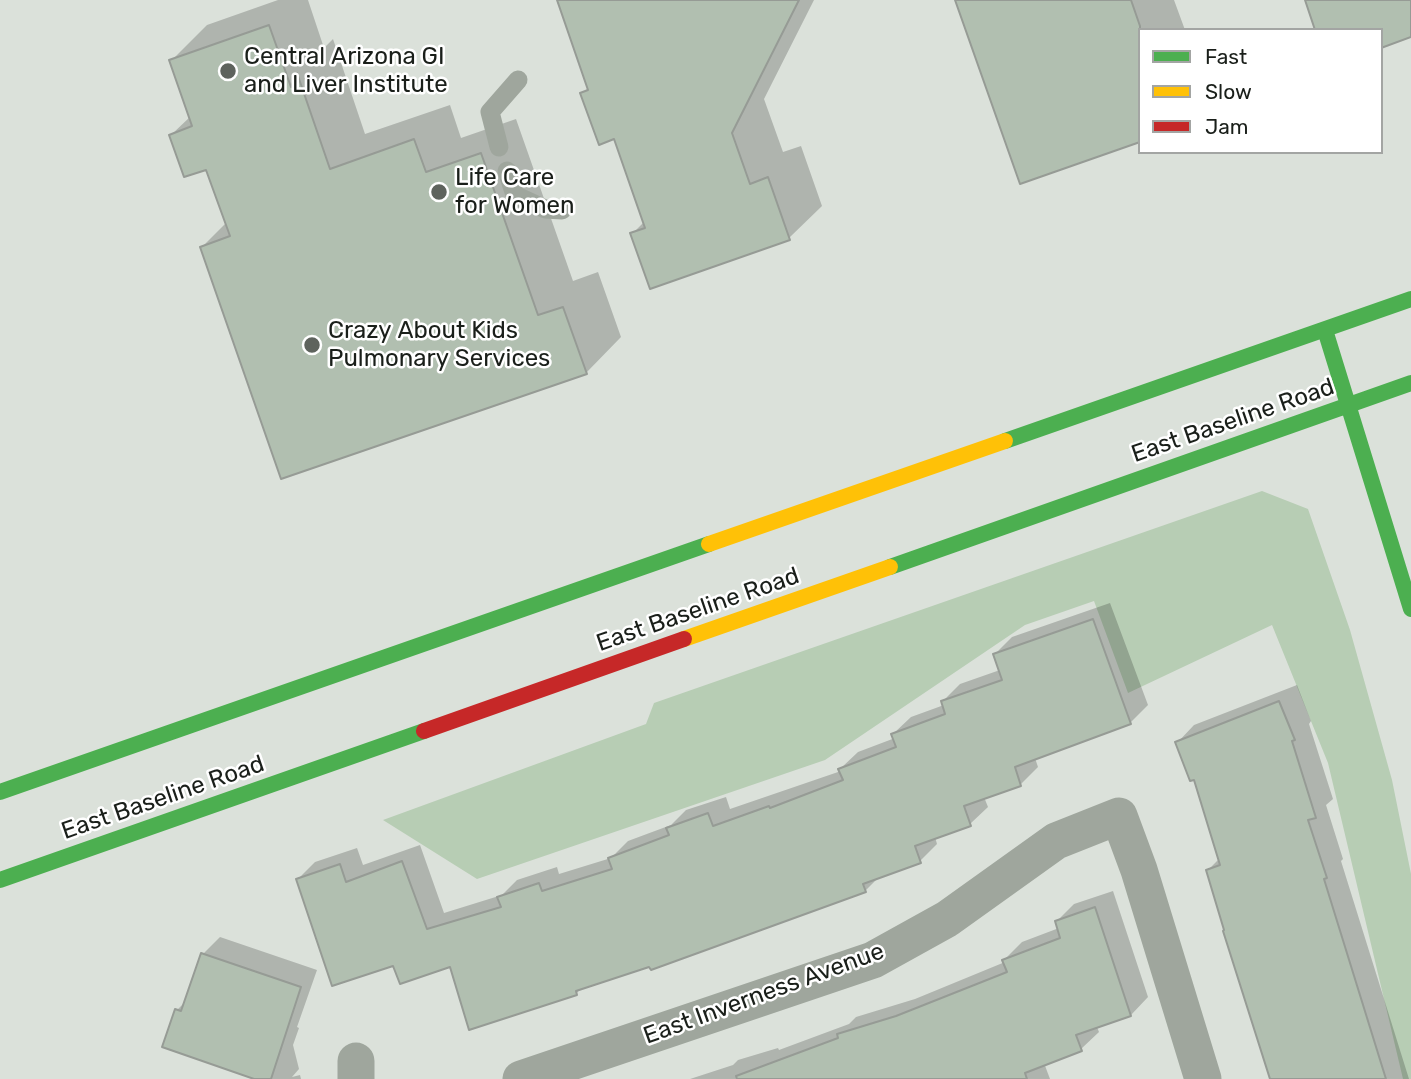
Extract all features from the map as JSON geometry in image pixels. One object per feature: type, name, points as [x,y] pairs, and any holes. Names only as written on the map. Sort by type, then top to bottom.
[{"type":"main road","points":[[0,792],[1411,299]]},
{"type":"main road","points":[[1325,330],[1411,609]]},
{"type":"main road","name":"East Baseline Road","points":[[0,880],[1411,383]]},
{"type":"street","name":"East Inverness Avenue","points":[[521,1079],[873,960],[947,919],[1056,841],[1119,816],[1139,870],[1203,1079]]},
{"type":"lane","points":[[499,147],[490,112],[518,80]]},
{"type":"lane","points":[[507,171],[515,195],[545,209],[562,210]]},
{"type":"green space","points":[[1262,491],[1308,509],[1350,630],[1392,780],[1411,874],[1411,1079],[1403,1079],[1328,763],[1272,625],[1128,693],[1094,601],[1025,625],[825,760],[477,879],[383,820],[646,724],[654,703]]},
{"type":"building","points":[[557,0],[799,0],[732,133],[750,184],[768,177],[790,240],[650,289],[630,233],[645,228],[614,139],[599,145],[580,93],[588,90]]},
{"type":"building","points":[[955,0],[1131,0],[1140,26],[1138,143],[1020,184]]},
{"type":"building","points":[[1305,0],[1411,0],[1411,37],[1383,47],[1383,28],[1314,28]]},
{"type":"building","points":[[269,25],[291,87],[297,73],[330,169],[414,139],[426,172],[481,153],[538,315],[563,307],[587,374],[281,479],[200,247],[230,236],[206,170],[184,177],[169,135],[192,126],[169,60]]},
{"type":"building","points":[[1093,619],[1131,724],[1015,767],[1021,786],[964,806],[971,826],[915,846],[921,863],[863,884],[866,892],[651,970],[649,967],[576,991],[577,995],[469,1030],[450,967],[400,984],[393,966],[332,986],[296,879],[340,864],[346,882],[402,861],[427,929],[501,907],[497,897],[539,883],[542,891],[612,869],[608,858],[669,835],[666,828],[708,813],[713,826],[843,780],[838,769],[896,747],[891,734],[945,714],[941,701],[1002,680],[993,654]]},
{"type":"building","points":[[1279,701],[1295,740],[1292,741],[1316,818],[1308,820],[1327,878],[1324,879],[1386,1079],[1270,1079],[1223,931],[1206,870],[1220,865],[1194,780],[1190,781],[1175,742]]},
{"type":"building","points":[[1095,907],[1131,1016],[1076,1035],[1082,1051],[1025,1073],[1027,1079],[737,1079],[736,1076],[838,1038],[837,1034],[896,1016],[1007,972],[1002,960],[1060,938],[1055,921]]},
{"type":"building","points":[[201,953],[301,987],[271,1079],[254,1079],[162,1047],[175,1009],[181,1011]]},
{"type":"traffic: fast","points":[[1005,441],[1411,299]]},
{"type":"traffic: fast","points":[[1325,330],[1411,609]]},
{"type":"traffic: fast","points":[[890,567],[1411,383]]},
{"type":"traffic: fast","points":[[0,792],[709,544]]},
{"type":"traffic: fast","points":[[0,880],[424,731]]},
{"type":"traffic: slow","points":[[709,544],[1005,441]]},
{"type":"traffic: slow","points":[[684,639],[890,567]]},
{"type":"traffic: jam","points":[[424,731],[684,639]]},
{"type":"place","name":"Central Arizona GI and Liver Institute","points":[[228,71]]},
{"type":"place","name":"Life Care for Women","points":[[439,192]]},
{"type":"place","name":"Crazy About Kids Pulmonary Services","points":[[312,345]]}]
